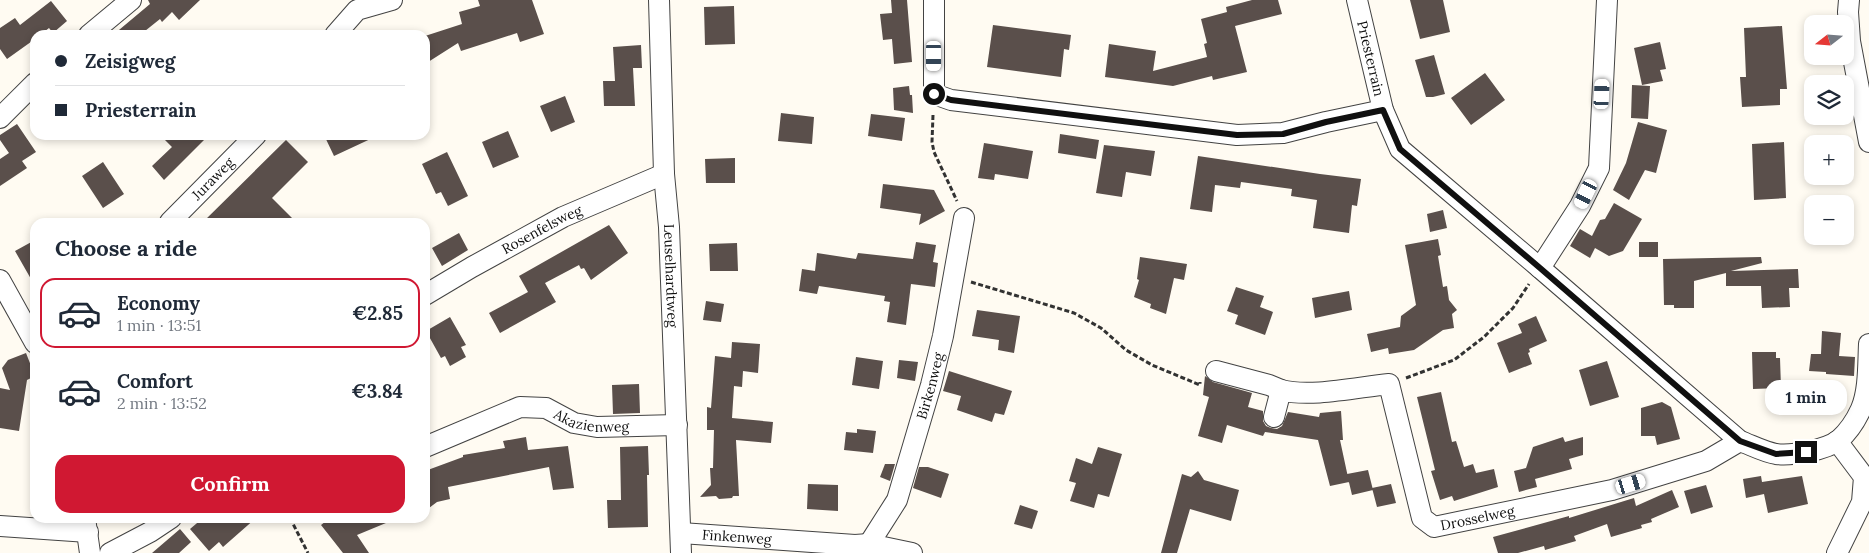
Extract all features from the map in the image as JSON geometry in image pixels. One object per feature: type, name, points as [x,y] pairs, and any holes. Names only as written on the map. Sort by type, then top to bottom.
[{"type":"street","points":[[95,30],[131,0]]},
{"type":"street","points":[[339,30],[357,10],[392,0]]},
{"type":"street","name":"Leuselhardtweg","points":[[659,0],[664,174],[669,227],[681,553]]},
{"type":"street","points":[[934,0],[934,94],[951,100],[1237,135],[1283,134],[1326,122],[1383,110]]},
{"type":"street","name":"Priesterrain","points":[[1357,0],[1383,110],[1400,149],[1740,441],[1776,454],[1796,454],[1816,450],[1837,441]]},
{"type":"street","points":[[1540,268],[1580,206],[1599,168],[1607,0]]},
{"type":"street","points":[[1849,0],[1850,41],[1869,142]]},
{"type":"street","points":[[0,118],[30,88]]},
{"type":"street","name":"Juraweg","points":[[174,218],[251,140]]},
{"type":"street","name":"Rosenfelsweg","points":[[430,292],[563,217],[664,174]]},
{"type":"street","name":"Birkenweg","points":[[860,547],[897,500],[931,386],[943,336],[964,218]]},
{"type":"street","points":[[0,280],[30,334]]},
{"type":"street","points":[[1837,553],[1862,502],[1864,477],[1837,441],[1849,428],[1861,408],[1866,385],[1869,344]]},
{"type":"street","points":[[1216,371],[1293,393],[1389,384]]},
{"type":"street","name":"Drosselweg","points":[[1389,384],[1422,518],[1434,527],[1612,490],[1706,461],[1740,441]]},
{"type":"street","points":[[1274,417],[1281,390]]},
{"type":"street","name":"Akazienweg","points":[[430,445],[520,407],[546,408],[574,423],[597,427],[677,425]]},
{"type":"street","points":[[110,553],[164,523]]},
{"type":"street","points":[[0,526],[87,525],[90,553]]},
{"type":"street","name":"Finkenweg","points":[[681,533],[912,553]]},
{"type":"path","points":[[934,94],[932,142],[934,152],[964,218]]},
{"type":"path","points":[[1389,384],[1454,360],[1484,337],[1513,308],[1540,268]]},
{"type":"path","points":[[953,276],[1074,313],[1100,328],[1126,350],[1152,365],[1200,385],[1203,368],[1216,371]]},
{"type":"path","points":[[293,523],[308,553]]},
{"type":"building","points":[[148,0],[200,0],[179,20],[172,12],[162,22],[160,19],[146,30],[119,30],[150,4]]},
{"type":"building","points":[[478,0],[532,0],[544,34],[520,42],[517,33],[461,51],[458,43],[430,61],[430,34],[462,24],[459,12],[480,6]]},
{"type":"building","points":[[891,0],[907,0],[912,62],[894,64],[892,39],[883,40],[880,14],[892,13]]},
{"type":"building","points":[[1252,0],[1278,0],[1282,14],[1235,26],[1247,72],[1213,80],[1212,76],[1173,86],[1105,77],[1109,44],[1156,51],[1153,71],[1207,57],[1204,44],[1207,43],[1201,19],[1227,12],[1226,7]]},
{"type":"building","points":[[1410,0],[1443,0],[1450,32],[1420,39]]},
{"type":"building","points":[[51,1],[67,21],[56,30],[51,30],[49,28],[46,30],[30,30],[30,43],[7,59],[0,49],[0,28],[15,18],[20,25]]},
{"type":"building","points":[[734,6],[735,44],[705,45],[704,7]]},
{"type":"building","points":[[993,25],[1071,35],[1069,50],[1064,49],[1061,77],[987,67]]},
{"type":"building","points":[[1782,26],[1787,89],[1780,89],[1780,105],[1742,107],[1740,77],[1746,77],[1744,28]]},
{"type":"building","points":[[1660,42],[1666,69],[1660,70],[1663,81],[1642,85],[1634,48]]},
{"type":"building","points":[[641,45],[642,68],[633,68],[635,106],[604,106],[603,81],[615,81],[613,47]]},
{"type":"building","points":[[1434,55],[1445,94],[1426,97],[1415,60]]},
{"type":"building","points":[[1485,73],[1505,100],[1471,125],[1451,98]]},
{"type":"building","points":[[1632,85],[1650,86],[1648,119],[1631,118]]},
{"type":"building","points":[[909,86],[910,95],[912,95],[913,113],[894,110],[893,88]]},
{"type":"building","points":[[565,96],[575,122],[551,132],[540,106]]},
{"type":"building","points":[[781,113],[814,117],[812,144],[778,141]]},
{"type":"building","points":[[871,114],[905,118],[902,141],[868,136]]},
{"type":"building","points":[[1638,122],[1667,130],[1656,173],[1645,170],[1629,200],[1613,190],[1626,163]]},
{"type":"building","points":[[17,124],[36,152],[22,161],[27,168],[0,186],[0,159],[9,153],[0,140],[0,135]]},
{"type":"building","points":[[508,131],[519,157],[493,168],[482,142]]},
{"type":"building","points":[[1060,134],[1099,140],[1096,159],[1058,153]]},
{"type":"building","points":[[165,140],[204,140],[164,180],[152,166],[172,147]]},
{"type":"building","points":[[286,140],[308,162],[272,198],[292,218],[207,218]]},
{"type":"building","points":[[326,140],[368,140],[334,156]]},
{"type":"building","points":[[1784,142],[1786,198],[1754,200],[1752,144]]},
{"type":"building","points":[[984,143],[1033,151],[1028,179],[995,174],[994,180],[978,178]]},
{"type":"building","points":[[1104,145],[1155,151],[1151,176],[1126,172],[1122,197],[1096,193]]},
{"type":"building","points":[[447,152],[468,196],[448,206],[441,192],[436,194],[422,164]]},
{"type":"building","points":[[1198,156],[1361,179],[1357,206],[1352,205],[1349,233],[1313,228],[1317,200],[1291,196],[1292,189],[1241,182],[1240,188],[1215,185],[1212,212],[1190,209]]},
{"type":"building","points":[[735,158],[735,183],[706,183],[705,159]]},
{"type":"building","points":[[103,162],[124,194],[103,208],[82,176]]},
{"type":"building","points":[[883,184],[934,190],[945,211],[919,225],[921,214],[880,208]]},
{"type":"building","points":[[1614,203],[1642,219],[1623,251],[1609,256],[1595,248],[1590,258],[1570,246],[1580,229],[1592,236],[1600,220],[1605,219]]},
{"type":"building","points":[[1443,210],[1447,228],[1430,232],[1427,214]]},
{"type":"building","points":[[609,225],[628,253],[591,280],[584,268],[581,269],[579,265],[545,283],[556,302],[500,333],[489,313],[528,292],[519,276]]},
{"type":"building","points":[[459,233],[468,250],[442,266],[432,248]]},
{"type":"building","points":[[1438,239],[1441,255],[1438,256],[1443,287],[1447,286],[1449,300],[1457,310],[1452,314],[1454,328],[1443,330],[1414,350],[1389,354],[1388,348],[1371,352],[1367,334],[1400,327],[1401,316],[1416,305],[1405,245]]},
{"type":"building","points":[[916,242],[936,245],[933,262],[938,263],[935,287],[911,284],[906,325],[887,322],[890,302],[884,301],[885,296],[819,286],[817,294],[799,291],[802,269],[815,271],[817,253],[856,259],[858,253],[913,259]]},
{"type":"building","points":[[1639,242],[1658,242],[1658,257],[1639,257]]},
{"type":"building","points":[[30,243],[30,277],[15,251]]},
{"type":"building","points":[[737,243],[738,271],[710,271],[709,244]]},
{"type":"building","points":[[1140,257],[1187,264],[1184,280],[1174,278],[1166,314],[1150,308],[1151,304],[1134,297],[1139,280],[1137,279]]},
{"type":"building","points":[[1761,257],[1762,263],[1731,271],[1798,269],[1799,288],[1789,288],[1790,307],[1762,308],[1761,286],[1726,286],[1726,273],[1694,281],[1694,308],[1674,308],[1674,305],[1664,305],[1663,259]]},
{"type":"building","points":[[1236,287],[1264,296],[1260,307],[1273,312],[1265,335],[1235,324],[1238,315],[1227,311]]},
{"type":"building","points":[[1349,291],[1352,310],[1315,318],[1312,298]]},
{"type":"building","points":[[706,301],[724,304],[721,322],[703,320]]},
{"type":"building","points":[[977,310],[1020,316],[1014,353],[998,350],[999,340],[972,336]]},
{"type":"building","points":[[1536,316],[1547,341],[1529,349],[1530,352],[1528,353],[1532,364],[1509,373],[1497,343],[1522,333],[1518,324]]},
{"type":"building","points":[[450,317],[466,345],[461,347],[466,357],[450,366],[445,356],[441,358],[430,338],[430,329]]},
{"type":"building","points":[[1822,331],[1841,333],[1839,356],[1855,357],[1854,376],[1809,371],[1811,354],[1821,354]]},
{"type":"building","points":[[732,342],[760,344],[758,373],[743,371],[742,387],[734,386],[732,418],[773,422],[771,443],[736,440],[739,496],[719,499],[716,496],[700,497],[711,485],[710,468],[713,468],[714,430],[707,430],[707,407],[711,408],[715,356],[731,358]]},
{"type":"building","points":[[1752,352],[1776,352],[1776,358],[1780,358],[1781,388],[1753,389]]},
{"type":"building","points":[[26,353],[30,363],[30,378],[27,380],[19,431],[0,428],[0,388],[10,390],[2,368],[8,360]]},
{"type":"building","points":[[856,357],[883,361],[879,389],[852,385]]},
{"type":"building","points":[[899,360],[918,362],[915,381],[897,378]]},
{"type":"building","points":[[1607,361],[1619,397],[1590,406],[1579,370]]},
{"type":"building","points":[[949,371],[1012,391],[1004,415],[995,413],[992,422],[957,410],[961,396],[943,391]]},
{"type":"building","points":[[1205,376],[1213,382],[1252,393],[1248,407],[1263,411],[1263,421],[1266,426],[1271,428],[1277,429],[1282,426],[1288,412],[1319,417],[1320,413],[1341,411],[1343,440],[1340,440],[1349,482],[1330,486],[1318,440],[1265,432],[1263,436],[1227,425],[1222,443],[1198,436],[1209,397],[1203,395]]},
{"type":"building","points":[[639,384],[640,413],[613,414],[612,385]]},
{"type":"building","points":[[1441,392],[1452,442],[1456,441],[1464,467],[1473,464],[1476,473],[1494,469],[1498,487],[1454,501],[1452,496],[1440,500],[1431,471],[1435,470],[1417,397]]},
{"type":"building","points":[[1662,402],[1671,407],[1680,439],[1657,445],[1655,436],[1641,436],[1641,408]]},
{"type":"building","points":[[857,429],[876,431],[873,453],[844,450],[846,432],[857,433]]},
{"type":"building","points":[[526,437],[528,450],[568,446],[574,488],[553,490],[549,467],[448,487],[450,499],[437,502],[430,507],[430,469],[463,457],[463,455],[505,448],[503,441]]},
{"type":"building","points":[[1563,437],[1565,442],[1583,437],[1583,455],[1569,459],[1572,469],[1535,479],[1537,487],[1519,492],[1514,471],[1526,468],[1533,447]]},
{"type":"building","points":[[648,446],[648,527],[608,528],[607,500],[621,500],[620,447]]},
{"type":"building","points":[[1098,447],[1122,454],[1109,497],[1098,494],[1094,508],[1070,501],[1076,483],[1069,481],[1076,458],[1092,464]]},
{"type":"building","points":[[885,464],[895,464],[890,481],[880,477]]},
{"type":"building","points":[[919,467],[928,467],[949,474],[941,498],[913,488]]},
{"type":"building","points":[[1368,470],[1373,490],[1352,495],[1347,474]]},
{"type":"building","points":[[1198,471],[1204,480],[1239,490],[1231,521],[1190,509],[1177,553],[1161,553],[1182,474],[1191,477]]},
{"type":"building","points":[[1761,476],[1762,482],[1802,476],[1808,504],[1768,513],[1764,494],[1746,498],[1743,479]]},
{"type":"building","points":[[808,484],[838,485],[838,511],[807,509]]},
{"type":"building","points":[[1391,484],[1396,503],[1377,507],[1372,488]]},
{"type":"building","points":[[1706,485],[1713,507],[1691,514],[1684,491]]},
{"type":"building","points":[[1672,490],[1679,507],[1651,519],[1652,522],[1641,525],[1642,528],[1611,537],[1607,524],[1574,536],[1576,541],[1545,550],[1544,546],[1518,553],[1498,553],[1493,537],[1569,516],[1569,518],[1634,498],[1636,506]]},
{"type":"building","points":[[1020,505],[1038,511],[1032,529],[1014,524]]},
{"type":"building","points":[[197,523],[250,523],[223,547],[219,542],[209,551],[190,529]]},
{"type":"building","points":[[324,523],[386,523],[357,535],[369,553],[343,553],[321,525]]},
{"type":"building","points":[[180,529],[191,542],[179,553],[152,553]]},
{"type":"route","points":[[934,94],[951,100],[1237,135],[1283,134],[1326,122],[1383,110],[1400,149],[1740,441],[1776,454],[1806,452]]}]
